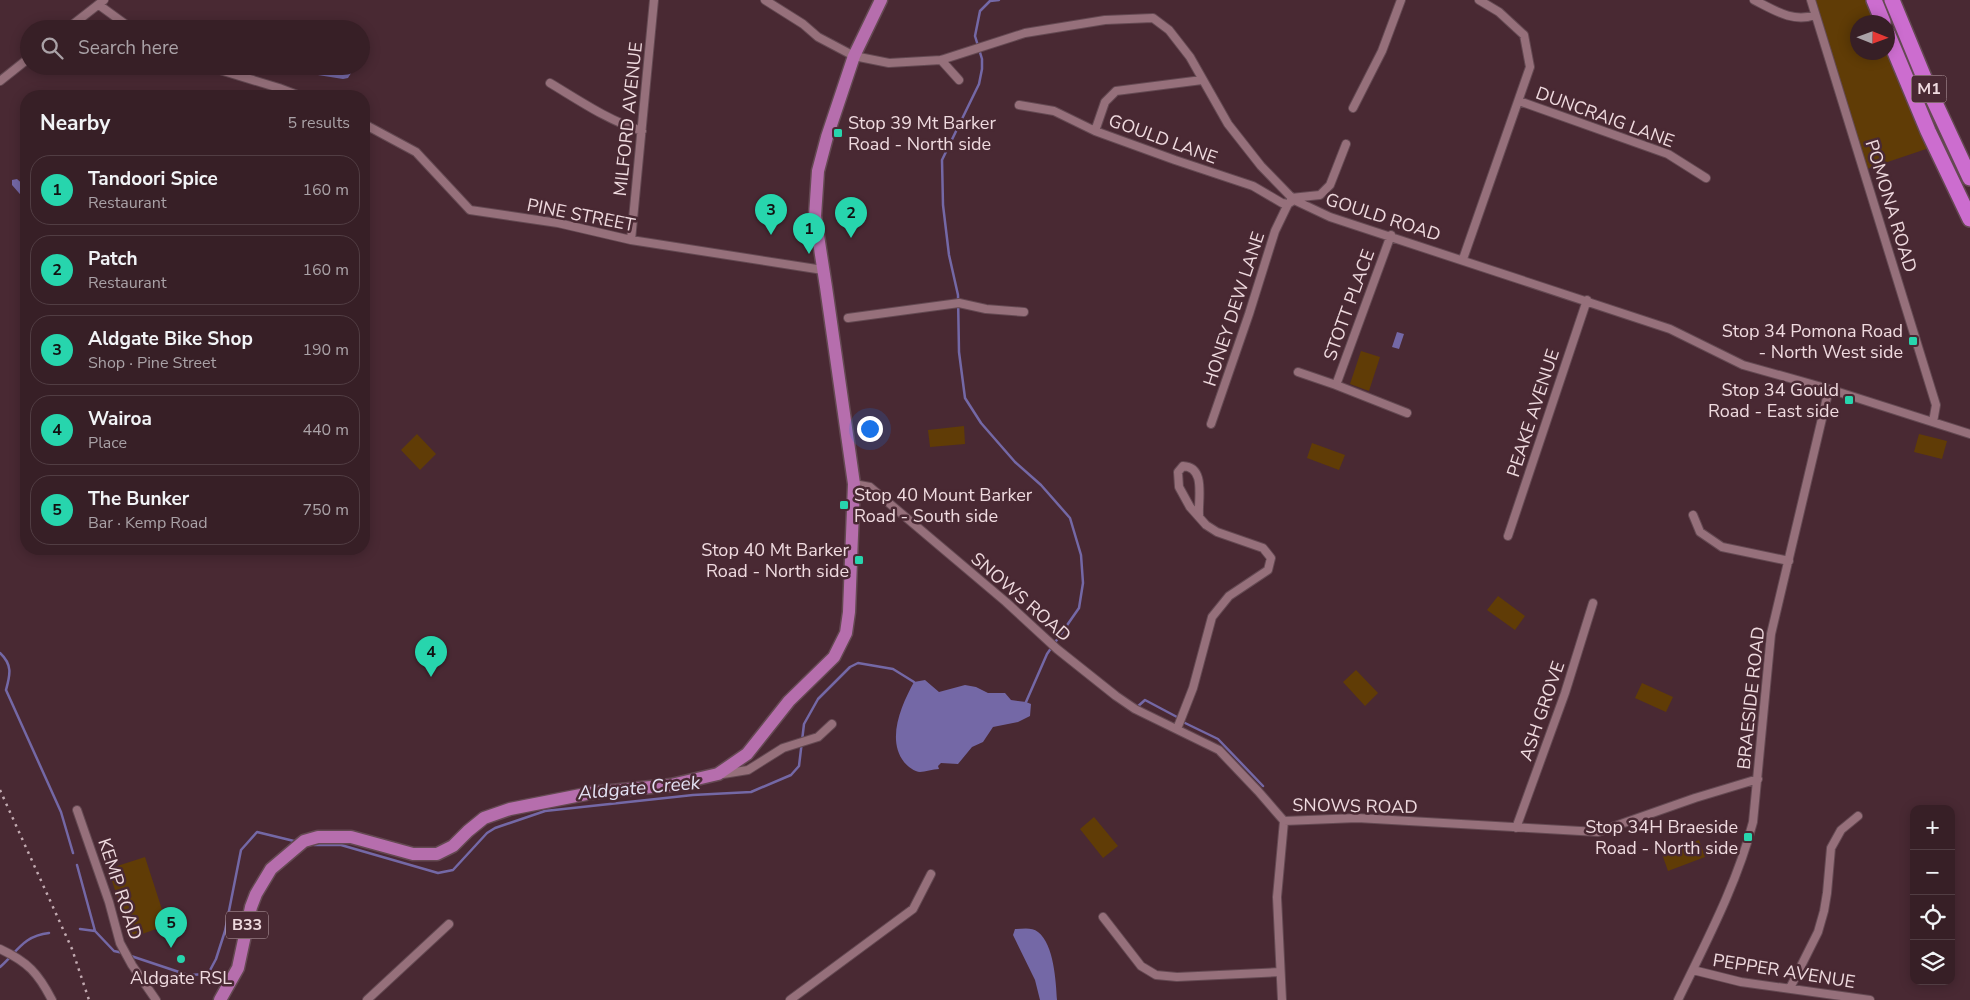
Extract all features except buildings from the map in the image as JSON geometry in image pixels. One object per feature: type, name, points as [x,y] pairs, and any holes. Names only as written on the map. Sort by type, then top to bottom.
[{"type":"highway","points":[[1874,0],[1879,15]]},
{"type":"highway","name":"M1","points":[[1892,0],[1930,92],[1970,178]]},
{"type":"highway","name":"M1","points":[[1895,52],[1928,131],[1970,219]]},
{"type":"main road","name":"B33","points":[[220,1000],[238,968],[251,907],[256,894],[271,869],[304,841],[318,837],[351,837],[413,854],[437,854],[453,846],[484,818],[510,809],[591,793],[671,784],[718,774],[746,754],[789,701],[834,657],[846,633],[852,576],[854,484],[814,216],[818,171],[826,137],[854,56],[881,0]]},
{"type":"street","name":"MILFORD AVENUE","points":[[631,240],[654,0]]},
{"type":"street","name":"GOULD ROAD","points":[[765,0],[803,24],[818,37],[854,56],[889,63],[941,60],[1026,34],[1087,23],[1105,20],[1154,18],[1169,30],[1190,57],[1228,124],[1291,201],[1330,217],[1391,235],[1670,329],[1743,365],[1829,389],[1970,434]]},
{"type":"street","points":[[1353,108],[1382,51],[1400,0]]},
{"type":"street","points":[[1463,259],[1530,68],[1524,35],[1498,12],[1480,0]]},
{"type":"street","points":[[1754,0],[1785,16],[1800,18],[1815,14]]},
{"type":"street","name":"POMONA ROAD","points":[[1811,0],[1936,405],[1933,422]]},
{"type":"street","points":[[78,20],[102,2],[122,20]]},
{"type":"street","points":[[941,60],[959,80]]},
{"type":"street","points":[[0,81],[20,65]]},
{"type":"street","points":[[236,75],[284,90]]},
{"type":"street","points":[[1096,130],[1104,102],[1116,91],[1202,80]]},
{"type":"street","points":[[550,83],[594,110],[629,127],[642,131]]},
{"type":"street","name":"DUNCRAIG LANE","points":[[1519,101],[1668,154],[1706,178]]},
{"type":"street","name":"GOULD LANE","points":[[1019,105],[1054,111],[1096,130],[1175,160],[1253,186],[1282,203],[1291,201]]},
{"type":"street","name":"PINE STREET","points":[[370,127],[416,152],[470,210],[558,223],[631,240],[823,270]]},
{"type":"street","points":[[1291,201],[1320,195],[1330,185],[1346,144]]},
{"type":"street","name":"HONEY DEW LANE","points":[[1211,424],[1275,231],[1291,201]]},
{"type":"street","name":"STOTT PLACE","points":[[1336,385],[1391,235]]},
{"type":"street","name":"PEAKE AVENUE","points":[[1508,536],[1587,300]]},
{"type":"street","points":[[848,318],[956,304],[1024,312]]},
{"type":"street","name":"STOTT PLACE","points":[[1298,372],[1407,413]]},
{"type":"street","name":"BRAESIDE ROAD","points":[[1678,1000],[1746,850],[1753,822],[1771,634],[1829,389]]},
{"type":"street","points":[[1177,729],[1193,688],[1212,617],[1228,596],[1268,570],[1271,558],[1263,548],[1217,532],[1206,525],[1184,497],[1179,487],[1178,472],[1183,466],[1191,466],[1196,472],[1199,486],[1199,515]]},
{"type":"street","name":"SNOWS ROAD","points":[[854,484],[870,487],[1006,602],[1057,649],[1116,696],[1135,709],[1218,750],[1284,821],[1358,818],[1598,832],[1695,798],[1758,780]]},
{"type":"street","points":[[1693,515],[1700,532],[1722,547],[1789,561]]},
{"type":"street","name":"ASH GROVE","points":[[1516,828],[1565,693],[1592,603]]},
{"type":"street","points":[[718,774],[748,770],[783,748],[818,737],[832,724]]},
{"type":"street","name":"KEMP ROAD","points":[[77,810],[109,902],[120,943],[132,965],[156,1000]]},
{"type":"street","points":[[1790,988],[1818,932],[1828,893],[1831,848],[1841,830],[1858,816]]},
{"type":"street","points":[[1282,1000],[1277,897],[1284,821]]},
{"type":"street","points":[[790,1000],[913,909],[930,874]]},
{"type":"street","points":[[1103,917],[1141,966],[1156,975],[1176,977],[1280,972]]},
{"type":"street","points":[[367,1000],[448,924]]},
{"type":"street","points":[[0,949],[27,963],[44,984],[52,1000]]},
{"type":"street","name":"PEPPER AVENUE","points":[[1693,970],[1742,982],[1870,1000]]},
{"type":"shaded area","points":[[1812,0],[1874,0],[1880,15],[1850,15],[1850,60],[1892,60],[1935,146],[1864,170]]},
{"type":"shaded area","points":[[318,75],[350,75],[348,78]]},
{"type":"shaded area","points":[[17,179],[20,182],[20,194],[12,185],[12,180]]},
{"type":"shaded area","points":[[1397,332],[1404,334],[1399,349],[1392,347]]},
{"type":"shaded area","points":[[1361,351],[1380,357],[1369,391],[1350,384]]},
{"type":"shaded area","points":[[964,426],[965,444],[930,447],[928,430]]},
{"type":"shaded area","points":[[417,434],[436,454],[420,470],[401,450]]},
{"type":"shaded area","points":[[1919,434],[1947,441],[1942,459],[1914,452]]},
{"type":"shaded area","points":[[1312,443],[1345,455],[1339,470],[1307,458]]},
{"type":"shaded area","points":[[1498,596],[1525,616],[1515,630],[1487,610]]},
{"type":"shaded area","points":[[1356,670],[1378,693],[1365,706],[1343,682]]},
{"type":"shaded area","points":[[925,680],[939,692],[965,685],[976,687],[988,693],[1005,693],[1011,700],[1031,704],[1030,716],[1018,722],[993,727],[983,742],[972,747],[958,764],[941,763],[938,766],[939,769],[918,772],[905,764],[896,743],[896,732],[901,711],[914,682]]},
{"type":"shaded area","points":[[1642,683],[1673,697],[1666,712],[1635,698]]},
{"type":"shaded area","points":[[1094,817],[1118,846],[1103,858],[1080,829]]},
{"type":"shaded area","points":[[1699,840],[1705,857],[1668,871],[1662,854]]},
{"type":"shaded area","points":[[145,857],[167,925],[131,938],[108,869]]},
{"type":"shaded area","points":[[1015,929],[1033,929],[1038,932],[1048,945],[1053,964],[1057,1000],[1040,1000],[1035,980],[1013,935]]},
{"type":"waterway","points":[[999,0],[990,1],[980,11],[975,36],[982,59],[982,69],[979,84],[942,160],[943,205],[949,255],[958,295],[959,352],[965,398],[981,423],[1015,462],[1041,485],[1070,518],[1081,555],[1083,583],[1079,608],[1047,654],[1026,702]]},
{"type":"waterway","points":[[0,653],[9,666],[9,680],[6,690],[61,812],[73,853]]},
{"type":"waterway","name":"Aldgate Creek","points":[[314,845],[341,845],[438,873],[453,870],[487,833],[495,828],[545,811],[693,795],[751,792],[791,775],[799,766],[804,724],[818,699],[850,667],[858,663],[893,669],[914,682]]},
{"type":"waterway","points":[[1136,708],[1145,700],[1177,717]]},
{"type":"waterway","points":[[1185,723],[1218,739],[1263,786]]},
{"type":"waterway","name":"Aldgate Creek","points":[[128,955],[188,975],[208,974],[216,959],[225,931],[241,850],[257,832],[294,841]]},
{"type":"waterway","points":[[77,865],[95,931]]},
{"type":"waterway","name":"Aldgate Creek","points":[[80,929],[95,931],[114,951],[123,953]]},
{"type":"waterway","name":"Aldgate Creek","points":[[0,967],[27,941],[33,937],[49,933]]},
{"type":"railway","points":[[0,790],[72,949],[89,1000]]},
{"type":"place","name":"Stop 39 Mt Barker Road - North side","points":[[838,133]]},
{"type":"place","name":"Aldgate Bike Shop","points":[[771,235]]},
{"type":"place","name":"Patch","points":[[851,238]]},
{"type":"place","name":"Tandoori Spice","points":[[809,254]]},
{"type":"place","name":"Stop 34 Pomona Road - North West side","points":[[1913,341]]},
{"type":"place","name":"Stop 34 Gould Road - East side","points":[[1849,400]]},
{"type":"place","name":"Stop 40 Mount Barker Road - South side","points":[[844,505]]},
{"type":"place","name":"Stop 40 Mt Barker Road - North side","points":[[859,560]]},
{"type":"place","name":"Wairoa","points":[[431,677]]},
{"type":"place","name":"Stop 34H Braeside Road - North side","points":[[1748,837]]},
{"type":"place","name":"The Bunker","points":[[171,948]]},
{"type":"place","name":"Aldgate RSL","points":[[181,959]]}]
